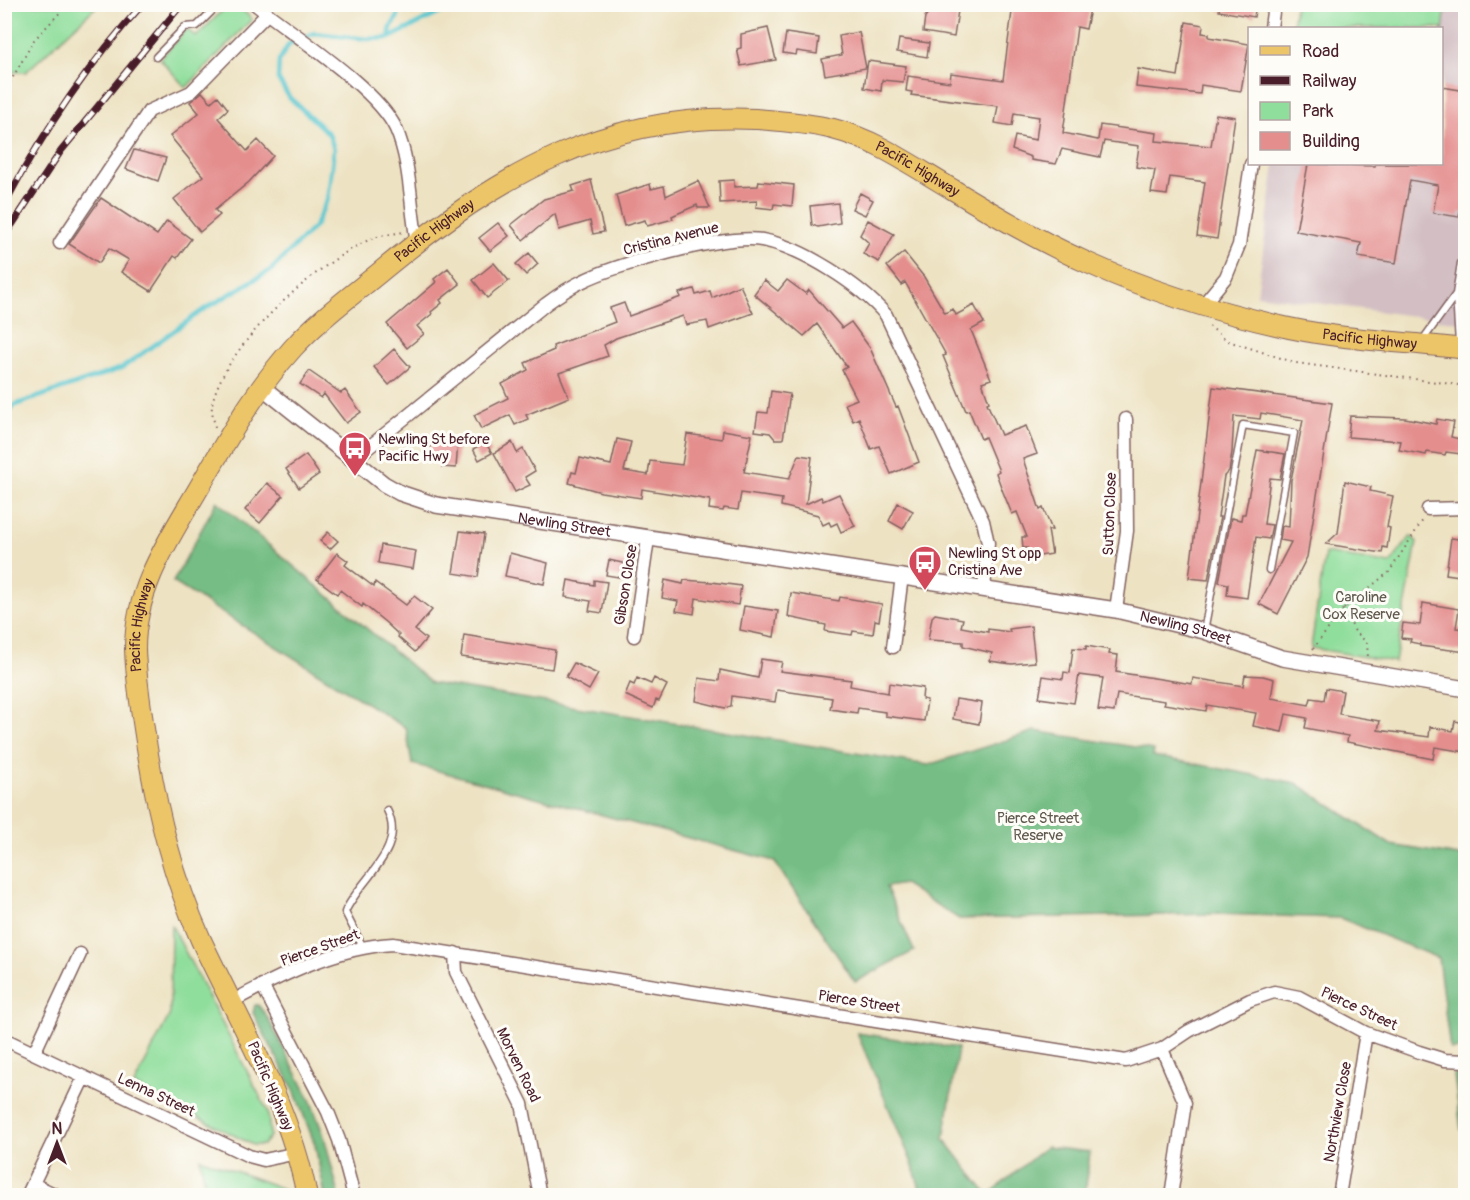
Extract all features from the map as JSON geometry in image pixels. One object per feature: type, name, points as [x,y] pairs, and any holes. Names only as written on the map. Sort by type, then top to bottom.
[{"type":"main road","name":"Pacific Highway","points":[[308,1196],[297,1153],[271,1081],[196,927],[167,848],[144,727],[135,650],[141,602],[148,580],[218,455],[262,387],[295,346],[416,236],[519,174],[560,153],[600,138],[678,120],[728,118],[779,121],[832,129],[862,139],[892,153],[1026,232],[1087,263],[1202,306],[1294,329],[1462,349]]},
{"type":"street","points":[[255,4],[362,87],[380,106],[395,128],[402,148],[416,236]]},
{"type":"street","points":[[1271,27],[1274,4]]},
{"type":"street","points":[[60,243],[149,111],[191,92],[267,14]]},
{"type":"street","points":[[1202,306],[1226,277],[1239,245],[1251,165]]},
{"type":"street","name":"Cristina Avenue","points":[[353,460],[546,304],[580,282],[616,268],[714,242],[762,240],[777,244],[839,274],[872,298],[886,315],[983,521],[988,543],[984,589]]},
{"type":"street","name":"Newling Street","points":[[262,387],[353,460],[400,493],[436,505],[1116,609],[1204,631],[1261,653],[1299,662],[1466,689]]},
{"type":"street","name":"Sutton Close","points":[[1116,609],[1127,531],[1126,419]]},
{"type":"street","points":[[1428,509],[1462,508]]},
{"type":"street","name":"Gibson Close","points":[[634,636],[648,538]]},
{"type":"street","points":[[893,647],[902,576]]},
{"type":"street","name":"Pierce Street","points":[[231,1002],[262,985],[363,947],[393,944],[1126,1061],[1162,1049],[1189,1031],[1250,1000],[1274,992],[1299,997],[1366,1033],[1445,1060],[1466,1061]]},
{"type":"street","name":"Morven Road","points":[[454,953],[456,972],[522,1104],[540,1196]]},
{"type":"street","points":[[34,1053],[80,954]]},
{"type":"street","points":[[262,985],[328,1112],[339,1140],[354,1196]]},
{"type":"street","name":"Northview Close","points":[[1339,1196],[1366,1033]]},
{"type":"street","name":"Lenna Street","points":[[4,1039],[249,1156],[264,1160],[297,1153]]},
{"type":"street","points":[[1162,1049],[1185,1103],[1171,1196]]},
{"type":"street","points":[[27,1196],[84,1077]]},
{"type":"street","points":[[33,1184],[57,1196]]},
{"type":"lane","points":[[156,57],[185,27],[197,26],[219,4]]},
{"type":"lane","points":[[1462,349],[1456,294],[1461,263],[1466,260]]},
{"type":"lane","points":[[1420,344],[1456,294]]},
{"type":"lane","points":[[1204,631],[1243,425],[1294,433],[1269,570]]},
{"type":"lane","points":[[363,947],[345,912],[393,839],[393,822],[387,810]]},
{"type":"path","points":[[4,93],[34,40],[68,4]]},
{"type":"path","points":[[218,455],[212,406],[222,375],[240,346],[314,274],[372,238],[416,236]]},
{"type":"path","points":[[1209,326],[1228,342],[1296,363],[1466,386]]},
{"type":"path","points":[[1462,508],[1466,464]]},
{"type":"path","points":[[1299,662],[1313,650],[1344,608],[1389,572],[1416,532]]},
{"type":"path","points":[[1344,608],[1354,630],[1367,643],[1369,673]]},
{"type":"shaded area","points":[[1446,5],[1465,5],[1465,323],[1257,295],[1275,165],[1443,165],[1443,31]]},
{"type":"green space","points":[[1295,4],[1446,5],[1443,31],[1443,27],[1292,27]]},
{"type":"green space","points":[[4,5],[98,5],[26,72],[9,72],[5,64]]},
{"type":"green space","points":[[226,7],[239,7],[252,19],[186,88],[160,59],[187,29],[196,37]]},
{"type":"green space","name":"Pierce Street Reserve","points":[[217,501],[431,683],[928,765],[1035,731],[1154,750],[1153,756],[1296,783],[1391,845],[1465,857],[1465,1049],[1450,1049],[1438,958],[1340,918],[1215,914],[959,919],[904,884],[886,887],[914,951],[855,982],[774,861],[412,764],[406,728],[173,582]]},
{"type":"green space","name":"Caroline Cox Reserve","points":[[1411,536],[1417,542],[1395,662],[1311,648],[1325,553],[1390,564]]},
{"type":"green space","points":[[171,924],[268,1112],[270,1136],[263,1145],[253,1145],[134,1085],[170,1014]]},
{"type":"green space","points":[[255,1005],[258,1005],[266,1015],[310,1099],[324,1136],[339,1195],[325,1195],[315,1145],[294,1090],[253,1013]]},
{"type":"green space","points":[[857,1033],[958,1048],[944,1139],[988,1195],[922,1195],[912,1163]]},
{"type":"green space","points":[[1466,1073],[1465,1138],[1461,1129],[1454,1074]]},
{"type":"green space","points":[[1046,1147],[1090,1152],[1085,1195],[988,1195]]},
{"type":"green space","points":[[200,1158],[284,1189],[285,1195],[207,1195]]},
{"type":"building","points":[[935,4],[959,4],[954,37],[923,32],[925,17]]},
{"type":"building","points":[[1013,4],[1063,4],[1090,9],[1086,29],[1077,27],[1063,133],[1098,140],[1100,125],[1157,133],[1156,141],[1211,146],[1216,114],[1235,117],[1217,239],[1197,236],[1205,182],[1170,177],[1167,195],[1151,193],[1155,170],[1136,167],[1139,146],[1104,141],[1100,157],[1062,149],[1056,164],[1031,160],[1031,157],[1012,150],[1015,136],[1036,140],[1039,117],[1014,113],[1012,126],[995,123],[998,106],[911,95],[912,92],[906,91],[908,76],[950,82],[951,73],[1003,80]]},
{"type":"building","points":[[1220,4],[1256,4],[1254,17],[1219,11]]},
{"type":"building","points":[[1186,22],[1203,25],[1202,33],[1209,34],[1209,37],[1248,44],[1241,91],[1201,85],[1200,94],[1136,87],[1138,69],[1178,76]]},
{"type":"building","points":[[768,28],[776,60],[741,66],[737,49],[741,48],[741,34]]},
{"type":"building","points":[[859,32],[866,68],[825,75],[822,59],[842,55],[839,36]]},
{"type":"building","points":[[786,33],[819,38],[817,54],[797,51],[796,55],[783,53]]},
{"type":"building","points":[[899,39],[929,43],[927,57],[897,52]]},
{"type":"building","points":[[868,61],[906,66],[903,82],[882,80],[881,91],[864,88]]},
{"type":"building","points":[[1443,87],[1466,91],[1466,213],[1460,212],[1459,217],[1433,213],[1438,185],[1410,180],[1396,263],[1358,257],[1361,243],[1296,231],[1308,165],[1443,165]]},
{"type":"building","points":[[202,92],[211,102],[218,96],[228,109],[218,118],[247,151],[258,140],[273,156],[249,182],[215,210],[220,215],[200,232],[174,199],[203,176],[170,136],[199,113],[190,102]]},
{"type":"building","points":[[134,150],[166,158],[158,181],[126,169]]},
{"type":"building","points":[[591,180],[604,232],[593,234],[590,221],[559,230],[555,214],[523,240],[511,225],[544,199],[574,191],[572,186]]},
{"type":"building","points":[[734,180],[734,187],[758,186],[759,181],[794,185],[792,206],[774,204],[773,209],[756,207],[757,201],[720,203],[719,181]]},
{"type":"building","points":[[698,181],[710,208],[698,208],[697,205],[672,216],[673,219],[647,226],[645,220],[624,226],[616,195],[650,184],[651,189],[664,186],[666,196]]},
{"type":"building","points":[[860,193],[873,200],[865,215],[852,209]]},
{"type":"building","points":[[101,198],[157,235],[167,221],[191,239],[177,258],[174,256],[151,291],[121,272],[129,260],[109,248],[99,263],[69,244]]},
{"type":"building","points":[[838,203],[840,223],[818,227],[812,225],[810,206]]},
{"type":"building","points":[[868,220],[894,234],[879,262],[863,254],[869,243],[860,235]]},
{"type":"building","points":[[498,223],[509,236],[490,251],[479,238]]},
{"type":"building","points":[[904,252],[924,277],[945,313],[953,309],[956,315],[974,305],[984,323],[971,330],[991,379],[982,382],[989,402],[987,403],[1001,435],[1026,426],[1037,454],[1023,459],[1040,510],[1043,508],[1052,530],[1048,530],[1052,554],[1028,558],[1027,548],[1023,548],[1022,537],[1027,537],[1017,512],[1012,514],[996,473],[999,471],[985,437],[981,439],[969,410],[966,411],[943,356],[946,355],[905,282],[902,285],[887,266]]},
{"type":"building","points":[[529,253],[538,264],[526,275],[516,264]]},
{"type":"building","points":[[494,263],[509,281],[487,298],[473,280]]},
{"type":"building","points":[[448,268],[460,284],[440,300],[442,303],[417,326],[424,334],[407,348],[387,324],[436,282],[434,279]]},
{"type":"building","points":[[764,280],[778,291],[787,280],[806,294],[809,290],[842,328],[851,322],[870,348],[896,407],[898,406],[919,462],[891,474],[879,446],[871,449],[859,418],[853,421],[845,404],[857,399],[842,370],[847,367],[817,324],[804,336],[754,294]]},
{"type":"building","points":[[740,285],[753,313],[709,329],[707,321],[686,325],[683,316],[616,338],[604,345],[608,356],[559,373],[569,397],[526,415],[528,419],[515,425],[510,415],[481,429],[474,415],[508,398],[502,384],[528,370],[525,363],[554,350],[553,346],[615,322],[610,308],[624,303],[629,316],[681,297],[679,293],[694,289],[696,295],[710,291],[712,298]]},
{"type":"building","points":[[394,349],[410,367],[389,385],[374,367]]},
{"type":"building","points":[[309,371],[341,393],[345,390],[361,412],[346,423],[324,394],[321,398],[300,384]]},
{"type":"building","points":[[1213,387],[1332,403],[1307,557],[1278,614],[1259,604],[1291,542],[1280,540],[1282,526],[1289,527],[1291,480],[1303,420],[1261,413],[1260,419],[1234,416],[1229,471],[1224,476],[1218,517],[1220,517],[1208,580],[1189,578]]},
{"type":"building","points":[[771,391],[790,394],[783,439],[775,439],[770,433],[755,431],[758,412],[768,413]]},
{"type":"building","points":[[1350,416],[1405,418],[1436,424],[1437,419],[1454,422],[1451,437],[1464,440],[1461,454],[1446,452],[1445,455],[1427,452],[1426,455],[1399,450],[1401,441],[1348,437]]},
{"type":"building","points":[[723,430],[752,435],[744,472],[789,479],[799,455],[812,457],[806,504],[821,497],[823,501],[839,494],[855,526],[841,532],[837,523],[831,526],[829,522],[823,525],[818,515],[781,506],[782,499],[741,493],[738,510],[724,508],[723,511],[709,509],[710,500],[642,489],[641,498],[601,492],[569,483],[572,472],[576,473],[580,458],[611,465],[617,439],[631,442],[624,471],[648,475],[650,461],[682,465],[687,434],[722,439]]},
{"type":"building","points":[[431,440],[458,442],[456,468],[442,467],[443,458],[430,458]]},
{"type":"building","points":[[485,442],[492,453],[479,460],[473,449]]},
{"type":"building","points":[[512,442],[517,453],[523,449],[535,471],[525,477],[530,485],[515,492],[494,453]]},
{"type":"building","points":[[1257,450],[1285,454],[1280,479],[1270,478],[1264,524],[1272,525],[1269,539],[1256,537],[1247,598],[1227,595],[1228,584],[1219,582],[1231,518],[1241,520],[1242,514],[1245,514]]},
{"type":"building","points":[[306,455],[319,474],[299,488],[286,469]]},
{"type":"building","points":[[1345,481],[1371,487],[1370,491],[1393,496],[1387,527],[1390,528],[1387,548],[1383,547],[1382,553],[1326,544],[1338,533]]},
{"type":"building","points":[[267,483],[283,496],[260,523],[245,510]]},
{"type":"building","points":[[898,503],[913,511],[903,529],[889,521]]},
{"type":"building","points":[[460,531],[484,534],[478,577],[453,573]]},
{"type":"building","points":[[328,532],[338,541],[330,549],[320,541]]},
{"type":"building","points":[[1451,538],[1466,540],[1466,577],[1446,574]]},
{"type":"building","points":[[381,545],[416,551],[413,569],[378,563]]},
{"type":"building","points":[[337,553],[348,561],[345,565],[374,587],[375,582],[406,605],[414,596],[432,610],[415,630],[426,639],[415,652],[363,604],[362,607],[340,590],[337,594],[317,579]]},
{"type":"building","points":[[510,553],[548,563],[544,584],[505,576]]},
{"type":"building","points":[[609,560],[627,564],[624,578],[606,575]]},
{"type":"building","points":[[568,580],[594,585],[594,580],[607,582],[602,613],[589,611],[591,601],[565,597]]},
{"type":"building","points":[[665,580],[683,584],[684,580],[741,586],[738,605],[696,598],[694,614],[676,611],[678,601],[662,598]]},
{"type":"building","points":[[791,593],[839,601],[840,597],[882,604],[879,621],[875,620],[873,634],[853,631],[852,635],[825,631],[826,625],[788,617]]},
{"type":"building","points":[[1423,603],[1459,609],[1456,628],[1466,629],[1466,652],[1420,646],[1420,644],[1410,642],[1411,639],[1401,638],[1403,623],[1420,625]]},
{"type":"building","points":[[744,606],[778,611],[774,637],[740,630]]},
{"type":"building","points":[[935,614],[963,619],[961,627],[988,632],[988,629],[1010,632],[1009,629],[1031,626],[1035,662],[1012,664],[990,661],[992,653],[963,646],[963,642],[928,640],[932,617]]},
{"type":"building","points":[[464,635],[555,650],[552,669],[461,657]]},
{"type":"building","points":[[1086,646],[1110,650],[1109,654],[1118,655],[1116,672],[1192,684],[1193,678],[1243,686],[1245,675],[1263,676],[1274,679],[1271,698],[1309,705],[1311,698],[1324,700],[1326,688],[1343,691],[1339,714],[1380,721],[1378,730],[1429,737],[1430,727],[1453,731],[1455,721],[1466,723],[1466,752],[1435,747],[1433,759],[1347,742],[1348,736],[1305,728],[1307,718],[1286,714],[1282,732],[1253,726],[1256,713],[1207,705],[1206,711],[1164,704],[1165,701],[1117,694],[1114,712],[1098,710],[1103,678],[1079,675],[1074,703],[1039,698],[1043,676],[1063,679],[1064,672],[1070,673],[1073,648],[1086,649]]},
{"type":"building","points":[[761,659],[782,662],[780,671],[851,680],[850,686],[888,693],[889,683],[923,688],[922,699],[927,700],[924,721],[885,716],[885,712],[858,708],[857,713],[830,709],[832,698],[777,690],[775,702],[732,696],[731,706],[725,708],[696,701],[699,678],[719,681],[720,670],[758,678]]},
{"type":"building","points":[[574,663],[598,674],[589,690],[566,677]]},
{"type":"building","points":[[637,678],[651,684],[654,678],[667,685],[653,708],[625,695],[630,683],[634,685]]},
{"type":"building","points":[[956,699],[982,703],[979,724],[953,719]]},
{"type":"waterway","points":[[389,38],[391,27],[398,16],[396,4]]},
{"type":"waterway","points":[[4,416],[15,405],[122,368],[203,310],[271,270],[315,226],[328,198],[334,149],[329,134],[289,97],[278,79],[279,61],[289,44],[314,33],[367,39],[389,38],[458,4]]},
{"type":"railway","points":[[4,205],[67,100],[103,51],[143,4]]},
{"type":"railway","points":[[4,237],[61,151],[182,4]]},
{"type":"place","name":"Newling St before Pacific Hwy","points":[[355,477]]},
{"type":"place","name":"Newling St opp Cristina Ave","points":[[925,591]]}]
